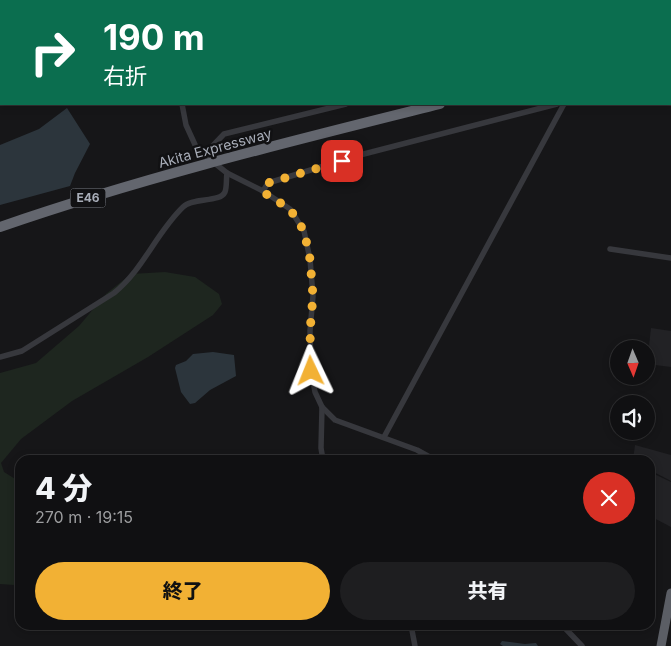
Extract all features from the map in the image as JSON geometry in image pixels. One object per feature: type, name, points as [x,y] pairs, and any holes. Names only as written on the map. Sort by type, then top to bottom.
[{"type":"highway","name":"Akita Expressway","points":[[0,227],[176,172],[436,105]]},
{"type":"highway","points":[[661,646],[668,628],[671,593]]},
{"type":"street","points":[[182,105],[186,125],[197,149],[227,173],[290,209],[304,231],[310,259],[313,296],[310,331],[311,371],[315,392],[322,407],[335,420],[384,437],[424,455]]},
{"type":"street","points":[[204,155],[224,134],[342,105]]},
{"type":"street","points":[[263,192],[268,183],[360,155],[553,105]]},
{"type":"street","points":[[384,437],[563,105]]},
{"type":"street","points":[[0,357],[22,351],[114,293],[127,282],[173,217],[185,204],[197,200],[220,197],[225,192],[227,173]]},
{"type":"street","points":[[610,249],[671,258]]},
{"type":"street","points":[[322,407],[322,455]]},
{"type":"street","points":[[412,630],[415,646]]},
{"type":"street","points":[[567,630],[582,646]]},
{"type":"shaded area","points":[[67,108],[90,144],[70,186],[0,205],[0,145],[39,129]]},
{"type":"shaded area","points":[[165,272],[195,277],[219,294],[222,304],[213,315],[148,357],[72,401],[21,439],[1,463],[4,472],[15,479],[15,585],[0,584],[0,373],[36,363],[79,326],[106,294],[131,274]]},
{"type":"shaded area","points":[[651,328],[671,331],[671,367],[655,365],[655,340],[650,340]]},
{"type":"shaded area","points":[[213,352],[234,355],[236,376],[210,390],[195,403],[190,404],[181,392],[175,368],[176,365],[186,361],[193,354]]},
{"type":"shaded area","points":[[635,445],[671,455],[671,481],[655,473],[655,455],[634,455]]},
{"type":"shaded area","points":[[655,474],[671,482],[671,527],[655,519]]},
{"type":"shaded area","points":[[502,641],[525,644],[536,643],[538,646],[503,646],[500,644]]},
{"type":"route","points":[[311,371],[310,331],[313,296],[310,259],[304,231],[290,209],[263,192],[268,183],[342,161]]}]
